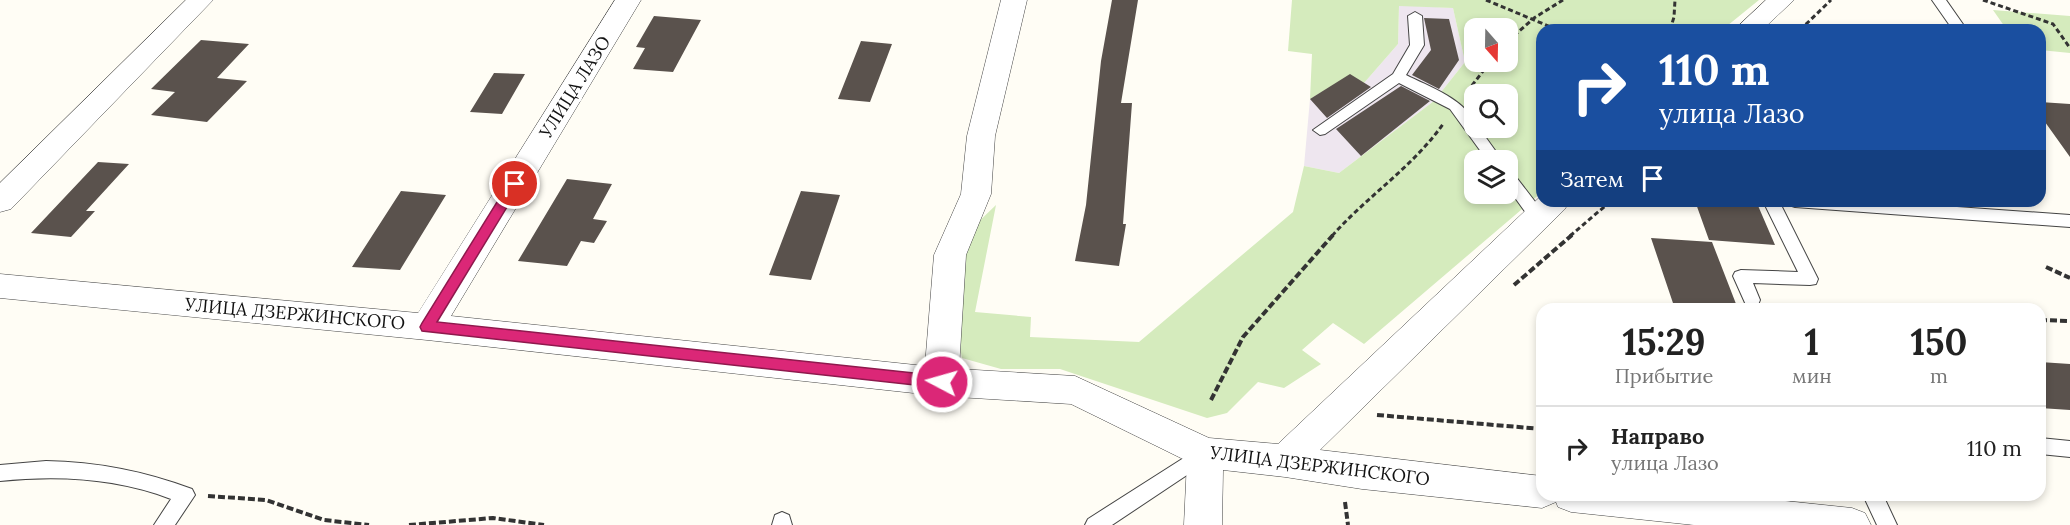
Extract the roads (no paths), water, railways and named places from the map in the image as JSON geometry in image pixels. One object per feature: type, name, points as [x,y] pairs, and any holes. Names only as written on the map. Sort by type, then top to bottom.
[{"type":"street","points":[[0,201],[200,0]]},
{"type":"street","name":"УЛИЦА ЛАЗО","points":[[427,327],[628,0]]},
{"type":"street","points":[[942,382],[950,255],[976,194],[981,136],[1014,0]]},
{"type":"street","points":[[1754,24],[1781,0]]},
{"type":"street","points":[[1285,461],[1545,209]]},
{"type":"street","name":"УЛИЦА ДЗЕРЖИНСКОГО","points":[[0,286],[427,327],[942,382],[1076,390],[1205,453],[1536,491]]},
{"type":"street","points":[[1203,525],[1205,453]]},
{"type":"street","points":[[1610,501],[1722,518],[1852,525]]},
{"type":"lane","points":[[1940,0],[1956,24]]},
{"type":"lane","points":[[1320,130],[1398,78],[1417,45],[1415,16]]},
{"type":"lane","points":[[1398,78],[1455,106],[1488,150]]},
{"type":"lane","points":[[1518,186],[1536,201]]},
{"type":"lane","points":[[1752,300],[1741,276],[1810,279],[1774,207]]},
{"type":"lane","points":[[1967,207],[2070,221]]},
{"type":"lane","points":[[2046,447],[2070,449]]},
{"type":"lane","points":[[1095,525],[1205,453]]},
{"type":"lane","points":[[0,473],[33,469],[116,475],[185,495],[164,525]]},
{"type":"lane","points":[[1876,501],[1887,525]]}]
